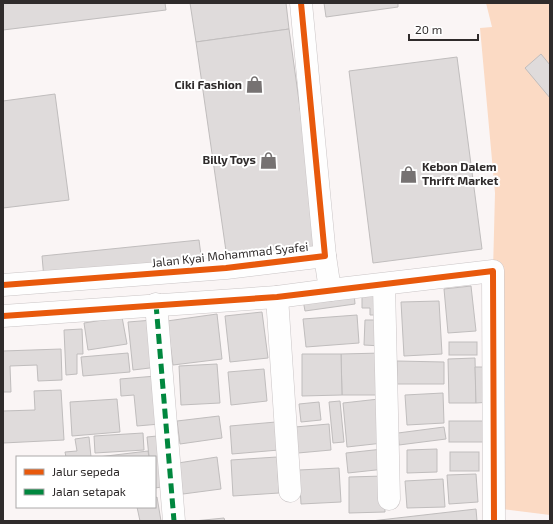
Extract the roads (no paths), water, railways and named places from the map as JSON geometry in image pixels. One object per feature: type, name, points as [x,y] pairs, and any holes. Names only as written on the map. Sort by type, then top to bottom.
[{"type":"street","name":"Jalan Kyai Mohammad Syafei","points":[[3,285],[226,268],[325,256],[301,3]]},
{"type":"street","points":[[325,256],[330,290]]},
{"type":"street","points":[[3,316],[156,304],[277,297],[493,271],[494,521]]},
{"type":"street","points":[[384,285],[388,499]]},
{"type":"street","points":[[277,297],[290,491]]},
{"type":"street","points":[[156,304],[174,521]]},
{"type":"place","name":"Ciki Fashion","points":[[255,85]]},
{"type":"place","name":"Billy Toys","points":[[269,160]]},
{"type":"place","name":"Kebon Dalem Thrift Market","points":[[409,174]]}]
